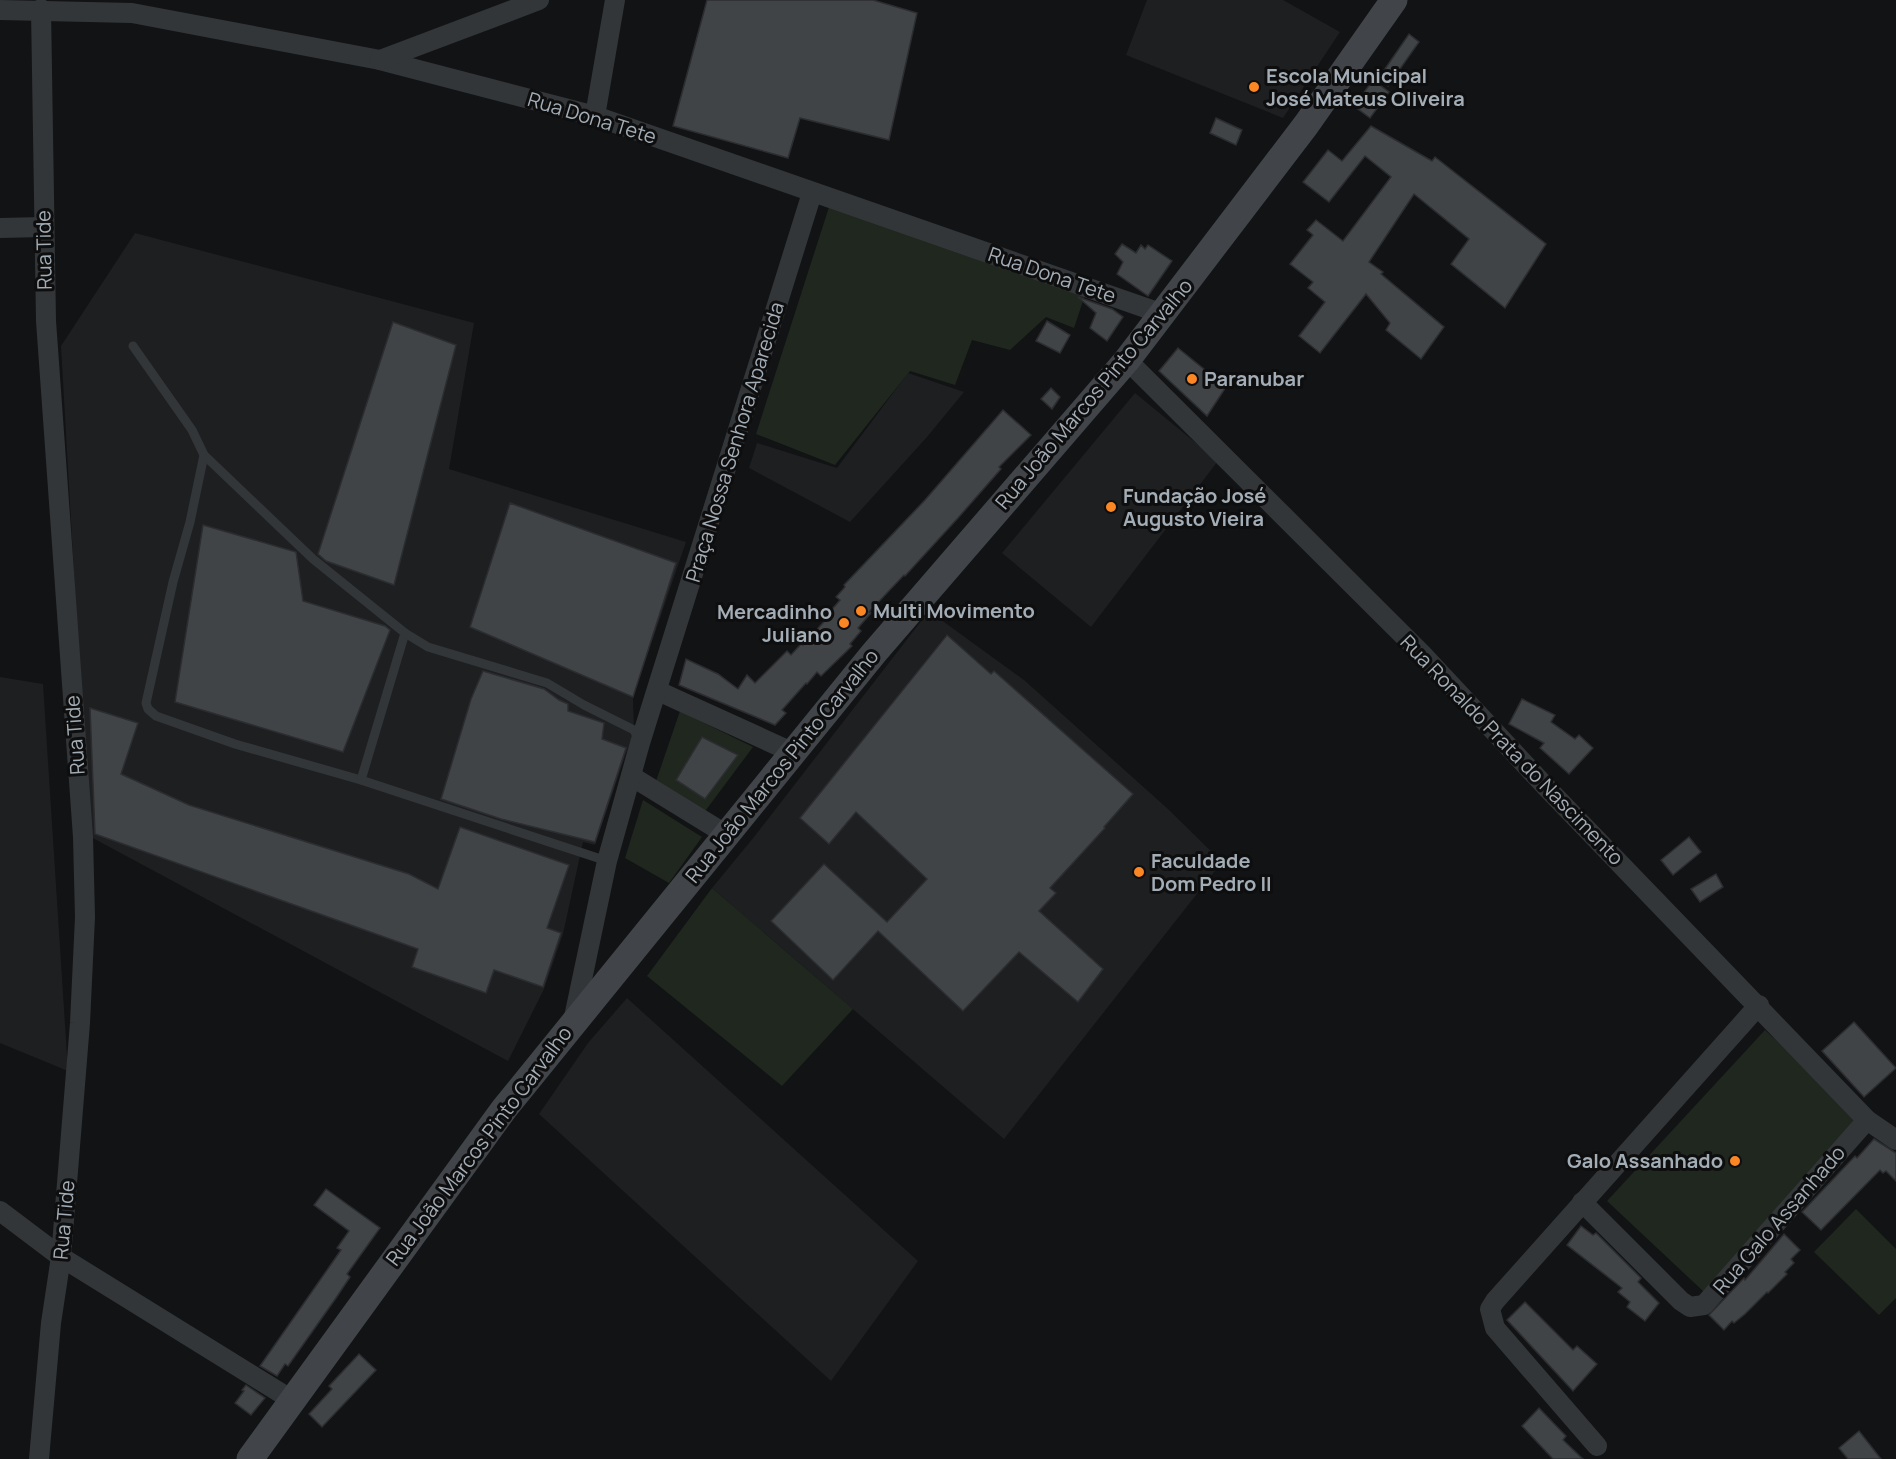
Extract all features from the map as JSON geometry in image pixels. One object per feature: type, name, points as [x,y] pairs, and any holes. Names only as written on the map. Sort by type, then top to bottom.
[{"type":"main road","name":"Rua João Marcos Pinto Carvalho","points":[[250,1459],[504,1109],[874,653],[1127,360],[1306,125],[1394,0]]},
{"type":"street","points":[[380,60],[540,0]]},
{"type":"street","points":[[595,116],[615,0]]},
{"type":"street","name":"Rua Dona Tete","points":[[0,10],[41,9],[132,13],[380,60],[595,116],[1163,314]]},
{"type":"street","name":"Rua Tide","points":[[39,1459],[51,1323],[61,1257],[80,1023],[85,917],[82,825],[46,321],[41,9]]},
{"type":"street","name":"Praça Nossa Senhora Aparecida","points":[[573,1022],[607,861],[640,743],[812,193]]},
{"type":"street","points":[[0,228],[44,227]]},
{"type":"street","name":"Rua Ronaldo Prata do Nascimento","points":[[1127,360],[1423,655],[1547,788],[1867,1119],[1896,1140]]},
{"type":"street","points":[[658,691],[794,753]]},
{"type":"street","points":[[631,776],[727,835]]},
{"type":"street","points":[[1597,1446],[1495,1328],[1490,1310],[1495,1301],[1582,1202],[1759,1005]]},
{"type":"street","name":"Rua Galo Assanhado","points":[[1582,1202],[1681,1301],[1690,1307],[1704,1305],[1867,1119]]},
{"type":"street","points":[[0,1211],[61,1257],[292,1400]]},
{"type":"lane","points":[[133,346],[192,430],[204,455],[313,559],[405,633],[428,647],[547,683],[634,730],[640,743]]},
{"type":"lane","points":[[204,455],[190,522],[172,582],[146,703],[148,709],[156,716],[235,744],[361,780],[607,861]]},
{"type":"lane","points":[[361,780],[405,633]]},
{"type":"shaded area","name":"Escola Municipal José Mateus Oliveira","points":[[1147,0],[1283,0],[1340,32],[1283,118],[1126,55]]},
{"type":"shaded area","points":[[829,207],[1085,295],[1074,328],[1046,317],[1010,350],[972,340],[955,385],[910,371],[835,465],[756,434]]},
{"type":"shaded area","points":[[135,233],[474,323],[449,469],[686,542],[633,697],[634,730],[595,845],[583,842],[563,934],[544,989],[508,1061],[89,836],[61,346]]},
{"type":"shaded area","points":[[908,373],[964,392],[927,437],[850,522],[749,468],[757,443],[837,468]]},
{"type":"shaded area","name":"Fundação José Augusto Vieira","points":[[1135,393],[1218,461],[1091,627],[1002,553]]},
{"type":"shaded area","name":"Faculdade Dom Pedro II","points":[[929,611],[1024,680],[1168,809],[1222,862],[1004,1139],[712,888]],"holes":[[[946,635],[981,665],[829,844],[800,818]],[[994,671],[1133,794],[1040,767],[1105,828],[1055,882],[983,824],[1056,893],[935,865],[1022,948],[964,1011],[878,931],[833,979],[771,921],[824,864],[887,922],[927,879],[972,694]],[[1055,926],[1103,969],[1078,1002],[1025,957]]]},
{"type":"shaded area","points":[[0,677],[43,684],[68,1071],[0,1043]]},
{"type":"shaded area","points":[[680,711],[753,747],[703,814],[656,781]]},
{"type":"shaded area","points":[[643,800],[702,837],[669,883],[625,858]]},
{"type":"shaded area","points":[[712,888],[853,1009],[782,1086],[647,976]]},
{"type":"shaded area","points":[[627,998],[918,1261],[831,1381],[539,1114],[588,1043]]},
{"type":"shaded area","name":"Galo Assanhado","points":[[1765,1030],[1862,1120],[1704,1292],[1607,1201]]},
{"type":"shaded area","points":[[1856,1209],[1896,1249],[1896,1298],[1879,1315],[1814,1252]]},
{"type":"building","points":[[707,0],[873,0],[917,13],[889,140],[800,118],[788,158],[673,126]]},
{"type":"building","points":[[1409,34],[1419,42],[1388,86],[1378,79]]},
{"type":"building","points":[[1373,80],[1389,92],[1370,118],[1354,106]]},
{"type":"building","points":[[1216,118],[1242,130],[1236,145],[1210,133]]},
{"type":"building","points":[[1371,126],[1432,161],[1435,157],[1546,244],[1505,308],[1451,264],[1469,239],[1414,194],[1369,262],[1444,327],[1421,359],[1386,330],[1390,323],[1366,294],[1320,353],[1299,336],[1325,302],[1308,288],[1313,282],[1290,264],[1313,235],[1307,230],[1316,220],[1343,241],[1391,177],[1365,156],[1329,202],[1303,182],[1328,150],[1342,161]]},
{"type":"building","points":[[1122,244],[1136,253],[1141,245],[1145,249],[1148,245],[1172,261],[1148,296],[1117,274],[1123,262],[1115,254]]},
{"type":"building","points":[[1078,297],[1112,309],[1123,317],[1107,341],[1090,328],[1096,313]]},
{"type":"building","points":[[1047,321],[1070,335],[1060,353],[1036,341]]},
{"type":"building","points":[[393,322],[456,345],[394,585],[326,561],[318,554]]},
{"type":"building","name":"Paranubar","points":[[1178,348],[1226,387],[1207,416],[1159,371]]},
{"type":"building","points":[[1051,388],[1060,397],[1052,409],[1041,399]]},
{"type":"building","points":[[1003,410],[1031,435],[999,467],[1001,469],[905,576],[869,612],[871,613],[858,628],[861,631],[850,644],[852,646],[821,676],[817,672],[806,683],[782,710],[786,713],[775,725],[679,685],[686,659],[718,674],[738,689],[747,675],[755,683],[787,651],[791,655],[801,644],[803,645],[840,600],[836,597],[845,587],[844,585],[925,500]]},
{"type":"building","points":[[510,503],[676,563],[633,697],[470,627]]},
{"type":"building","points":[[203,525],[296,552],[303,601],[385,626],[390,630],[343,752],[175,702]]},
{"type":"building","points":[[947,635],[991,674],[994,671],[1133,794],[1050,888],[1056,893],[1039,911],[1103,969],[1078,1002],[1019,952],[963,1011],[878,931],[833,980],[771,921],[824,864],[887,922],[927,879],[856,812],[829,844],[800,818]]},
{"type":"building","points":[[483,671],[544,689],[568,704],[568,711],[604,723],[602,739],[626,748],[595,842],[501,819],[441,799],[471,699]]},
{"type":"building","points":[[1522,699],[1555,715],[1551,722],[1575,739],[1579,735],[1593,748],[1569,774],[1540,748],[1544,743],[1509,724]]},
{"type":"building","points":[[90,708],[138,723],[121,774],[189,805],[409,874],[438,889],[460,827],[569,865],[547,928],[561,933],[543,987],[494,970],[486,993],[412,967],[418,949],[95,834]]},
{"type":"building","points":[[702,737],[738,755],[705,799],[676,780]]},
{"type":"building","points":[[1689,837],[1701,852],[1673,875],[1661,860]]},
{"type":"building","points":[[1716,874],[1723,887],[1700,902],[1691,889]]},
{"type":"building","points":[[1854,1022],[1896,1068],[1864,1097],[1822,1051]]},
{"type":"building","points":[[1874,1139],[1896,1153],[1896,1181],[1886,1171],[1883,1173],[1880,1170],[1821,1230],[1802,1212]]},
{"type":"building","points":[[326,1189],[380,1228],[347,1274],[350,1277],[336,1298],[288,1366],[285,1364],[277,1376],[260,1366],[341,1250],[337,1248],[349,1231],[314,1205]]},
{"type":"building","points":[[1581,1226],[1593,1235],[1596,1233],[1641,1278],[1638,1282],[1659,1303],[1645,1321],[1627,1307],[1630,1302],[1618,1292],[1622,1288],[1567,1245]]},
{"type":"building","points":[[1784,1234],[1800,1250],[1791,1259],[1794,1263],[1785,1272],[1787,1274],[1768,1293],[1724,1330],[1709,1315],[1744,1278],[1745,1280]]},
{"type":"building","points":[[1525,1302],[1573,1350],[1577,1346],[1597,1364],[1573,1391],[1507,1320]]},
{"type":"building","points":[[359,1354],[376,1370],[322,1427],[309,1414],[332,1389],[329,1386]]},
{"type":"building","points":[[246,1385],[265,1398],[251,1415],[235,1403]]},
{"type":"building","points":[[1539,1408],[1566,1436],[1563,1440],[1583,1459],[1553,1459],[1522,1426]]},
{"type":"building","points":[[1859,1431],[1881,1459],[1848,1459],[1839,1448]]},
{"type":"place","name":"Escola Municipal José Mateus Oliveira","points":[[1254,87]]},
{"type":"place","name":"Paranubar","points":[[1192,379]]},
{"type":"place","name":"Fundação José Augusto Vieira","points":[[1111,507]]},
{"type":"place","name":"Multi Movimento","points":[[861,611]]},
{"type":"place","name":"Mercadinho Juliano","points":[[844,623]]},
{"type":"place","name":"Faculdade Dom Pedro II","points":[[1139,872]]},
{"type":"place","name":"Galo Assanhado","points":[[1735,1161]]}]
